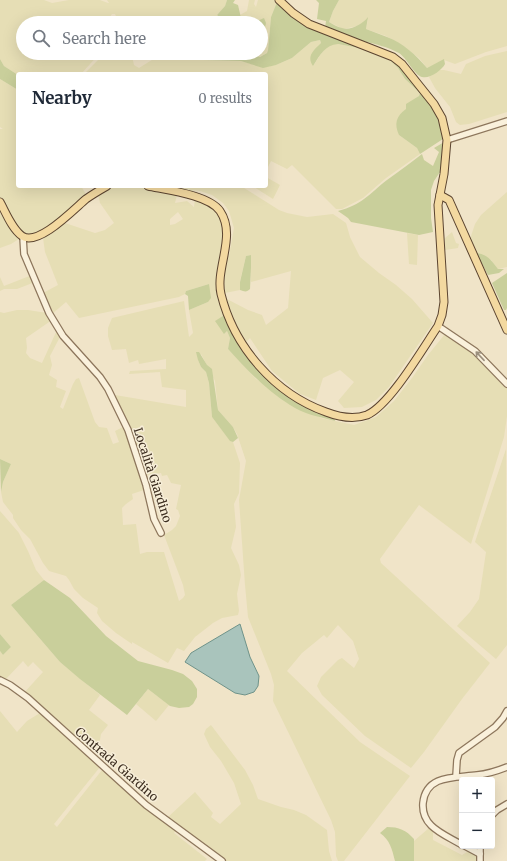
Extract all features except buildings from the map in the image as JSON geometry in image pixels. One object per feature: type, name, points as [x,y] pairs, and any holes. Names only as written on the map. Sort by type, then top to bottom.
[{"type":"main road","points":[[157,188],[201,198],[210,202],[220,212],[226,227],[226,243],[221,269],[221,292],[224,303],[239,338],[250,354],[278,385],[313,407],[336,416],[351,418],[367,415],[380,406],[393,392],[438,326],[442,315],[444,302],[438,205],[444,174],[447,140],[442,118],[434,104],[402,64],[393,57],[309,24],[293,13],[279,0]]},
{"type":"main road","points":[[0,202],[8,218],[23,237],[33,238],[53,228],[88,198],[104,188]]},
{"type":"main road","points":[[440,195],[449,200],[507,330]]},
{"type":"street","points":[[447,140],[507,121]]},
{"type":"street","name":"Località Giardino","points":[[23,237],[24,254],[48,313],[63,336],[100,377],[128,430],[146,485],[154,519],[160,533]]},
{"type":"street","points":[[438,326],[476,351],[507,384]]},
{"type":"street","name":"Contrada Giardino","points":[[0,680],[10,685],[28,698],[146,805],[222,861]]},
{"type":"street","points":[[456,776],[456,760],[459,753],[495,726],[503,718],[507,711]]},
{"type":"street","points":[[459,842],[430,825],[423,814],[423,798],[426,792],[430,786],[437,781],[456,776],[488,774],[507,767]]},
{"type":"street","points":[[494,813],[507,804]]},
{"type":"street","points":[[471,849],[480,854]]},
{"type":"street","points":[[480,849],[480,861]]},
{"type":"shaded area","points":[[0,0],[44,0],[52,3],[69,0],[100,0],[109,3],[107,0],[227,0],[225,6],[217,15],[218,16],[116,16],[115,14],[112,14],[110,16],[16,16],[16,60],[94,60],[83,72],[16,72],[16,74],[4,66],[0,59]]},
{"type":"shaded area","points":[[249,0],[255,0],[254,4],[256,7],[258,0],[275,0],[277,2],[271,17],[268,50],[268,16],[240,16],[247,11]]},
{"type":"shaded area","points":[[339,0],[507,0],[507,46],[455,64],[444,60],[427,68],[419,58],[403,46],[386,36],[366,29],[368,19],[358,26],[343,29],[329,22]]},
{"type":"shaded area","points":[[320,40],[321,43],[313,66],[325,48],[333,44],[370,50],[387,57],[398,68],[405,79],[420,93],[419,96],[406,109],[399,135],[417,148],[420,154],[386,178],[363,198],[342,209],[336,209],[292,165],[287,169],[271,161],[268,167],[268,72],[86,72],[98,60],[133,60],[134,65],[139,68],[152,60],[241,61],[255,65],[276,65],[292,58],[311,42]]},
{"type":"shaded area","points":[[507,51],[507,112],[469,124],[460,125],[456,122],[450,107],[435,88],[429,77],[439,70],[461,74],[466,64],[485,56]]},
{"type":"shaded area","points":[[0,79],[16,89],[16,188],[82,188],[87,196],[44,231],[29,236],[17,230],[0,200],[0,129],[3,129],[0,127]]},
{"type":"shaded area","points":[[268,178],[280,185],[273,199],[256,188],[268,188]]},
{"type":"shaded area","points":[[108,188],[148,188],[177,195],[175,203],[187,201],[194,207],[195,198],[217,208],[225,232],[217,289],[218,298],[223,312],[224,334],[227,331],[230,338],[228,349],[256,379],[321,418],[354,425],[376,417],[394,401],[445,334],[474,351],[507,388],[507,416],[504,437],[471,544],[419,505],[380,559],[381,563],[490,663],[424,752],[411,768],[365,736],[322,695],[317,686],[321,677],[338,660],[342,658],[354,668],[359,659],[353,641],[338,625],[327,638],[324,635],[302,653],[287,671],[360,742],[410,776],[344,861],[338,861],[336,856],[335,832],[331,820],[273,701],[274,685],[271,674],[248,617],[239,500],[246,461],[237,434],[233,427],[218,410],[215,381],[201,354],[198,360],[201,367],[206,372],[209,383],[212,417],[233,442],[240,463],[239,493],[234,504],[236,527],[231,548],[239,565],[241,575],[237,594],[238,615],[222,618],[213,623],[195,637],[184,651],[177,648],[168,663],[132,642],[132,644],[116,633],[102,621],[97,613],[98,608],[83,598],[74,589],[66,576],[49,571],[30,539],[21,530],[13,518],[13,515],[3,502],[1,492],[3,482],[11,464],[0,459],[0,312],[4,313],[17,310],[28,310],[47,313],[52,320],[26,338],[26,353],[30,358],[42,363],[57,330],[61,335],[50,356],[52,365],[49,375],[57,380],[56,387],[66,391],[60,407],[63,409],[73,384],[76,379],[79,378],[95,422],[99,427],[107,428],[113,444],[119,442],[115,431],[123,427],[124,429],[127,428],[147,489],[132,494],[133,499],[122,508],[123,525],[136,524],[140,554],[147,552],[164,552],[179,601],[185,595],[183,585],[164,535],[176,526],[180,516],[178,510],[176,509],[181,485],[171,483],[167,475],[162,476],[161,473],[147,475],[132,431],[115,395],[186,407],[186,390],[162,387],[160,372],[129,374],[130,371],[166,369],[166,359],[139,364],[138,360],[129,363],[126,349],[112,350],[108,336],[108,328],[112,318],[184,301],[189,337],[193,333],[189,310],[208,302],[209,284],[186,291],[185,294],[179,297],[79,318],[66,302],[52,314],[43,293],[58,285],[45,252],[43,238],[65,223],[95,233],[105,230],[114,223],[100,203],[98,194]],"holes":[[[178,212],[183,219],[170,225],[170,219]]]},
{"type":"shaded area","points":[[170,188],[244,188],[279,210],[287,213],[307,217],[333,214],[346,223],[350,237],[360,257],[412,299],[433,323],[389,387],[376,400],[362,407],[344,408],[338,401],[354,382],[340,370],[323,378],[316,400],[300,394],[272,371],[250,338],[245,343],[228,308],[225,298],[248,310],[262,315],[266,325],[288,308],[291,271],[251,282],[251,255],[246,256],[240,281],[240,290],[225,293],[224,283],[226,256],[229,256],[234,228],[229,211],[223,203],[212,195],[193,190],[193,194]]},
{"type":"shaded area","points":[[507,192],[507,267],[498,269],[491,260],[476,253],[470,239],[475,224],[481,215]]},
{"type":"shaded area","points":[[0,213],[19,239],[0,248]]},
{"type":"shaded area","points":[[452,232],[456,243],[459,244],[458,248],[445,250],[445,238]]},
{"type":"shaded area","points":[[407,233],[418,235],[417,265],[409,264]]},
{"type":"shaded area","points":[[32,275],[35,282],[17,289],[4,289],[0,291],[0,277],[4,286]]},
{"type":"shaded area","points":[[506,449],[507,645],[496,659],[457,626],[470,612],[479,599],[486,552],[475,542]]},
{"type":"shaded area","points":[[0,511],[19,533],[36,570],[44,580],[11,605],[60,662],[100,695],[89,710],[108,725],[101,734],[100,740],[95,746],[90,748],[84,745],[66,727],[63,730],[23,694],[43,672],[33,662],[28,667],[23,661],[5,680],[0,678],[0,651],[3,655],[11,647],[0,634]]},
{"type":"shaded area","points":[[148,689],[169,705],[156,721],[136,704]]},
{"type":"shaded area","points":[[0,711],[17,732],[27,721],[40,713],[100,767],[54,824],[57,827],[102,770],[140,803],[177,829],[174,833],[207,859],[205,861],[0,861]]},
{"type":"shaded area","points":[[211,725],[245,770],[258,799],[306,815],[327,830],[329,851],[332,861],[224,861],[167,818],[195,792],[213,813],[211,817],[220,824],[241,804],[234,783],[221,761],[210,747],[204,734],[206,729]]},
{"type":"shaded area","points":[[429,828],[433,832],[433,840],[462,855],[469,851],[476,856],[478,861],[414,861],[414,841]]},
{"type":"green space","points":[[227,0],[235,0],[233,3],[238,5],[241,16],[218,16],[217,15],[225,6]]},
{"type":"green space","points":[[316,0],[339,0],[329,22],[340,28],[352,28],[366,20],[368,17],[366,29],[387,37],[404,46],[427,68],[444,59],[445,64],[439,71],[429,77],[419,76],[399,53],[386,47],[348,37],[325,28],[326,21],[317,19],[319,3]]},
{"type":"green space","points":[[277,2],[294,18],[370,50],[338,44],[333,45],[323,51],[313,66],[310,59],[312,53],[321,43],[320,40],[311,42],[292,58],[276,65],[263,68],[241,61],[203,60],[268,60],[271,17]]},
{"type":"green space","points":[[387,57],[392,58],[434,105],[446,137],[420,154],[417,148],[399,135],[396,124],[400,114],[406,109],[406,104],[419,96],[420,93],[405,79],[398,68]]},
{"type":"green space","points":[[0,59],[4,66],[16,74],[16,89],[0,79]]},
{"type":"green space","points":[[446,141],[442,169],[434,181],[431,190],[431,218],[433,232],[419,235],[351,222],[338,211],[353,206],[359,202],[422,154],[424,160],[433,166],[439,152],[434,148]]},
{"type":"green space","points":[[476,253],[486,256],[498,269],[504,269],[499,273],[488,275]]},
{"type":"green space","points":[[251,255],[250,289],[243,291],[240,290],[240,282],[246,256]]},
{"type":"green space","points":[[507,273],[507,308],[504,310],[492,283]]},
{"type":"green space","points":[[209,284],[211,298],[208,302],[189,310],[188,296],[185,294],[186,291]]},
{"type":"green space","points":[[223,312],[226,314],[271,382],[293,400],[311,409],[334,417],[335,421],[300,411],[273,393],[250,372],[228,349],[230,338],[227,331],[224,334],[215,321],[223,316]]},
{"type":"green space","points":[[196,352],[199,352],[207,365],[212,369],[218,410],[233,427],[238,438],[233,442],[230,441],[212,417],[209,383],[206,372],[201,367]]},
{"type":"green space","points":[[0,459],[11,464],[3,482],[1,492]]},
{"type":"green space","points":[[44,580],[70,598],[106,636],[138,661],[183,674],[192,681],[197,689],[197,697],[193,704],[189,707],[179,708],[170,706],[148,689],[127,715],[80,679],[60,662],[11,605]]},
{"type":"green space","points":[[0,634],[11,647],[3,655],[0,651]]},
{"type":"green space","points":[[387,827],[402,830],[414,839],[414,861],[395,861],[392,849],[380,833]]},
{"type":"water","points":[[240,624],[250,657],[259,676],[258,686],[254,692],[245,695],[235,693],[185,662],[191,653]]}]
